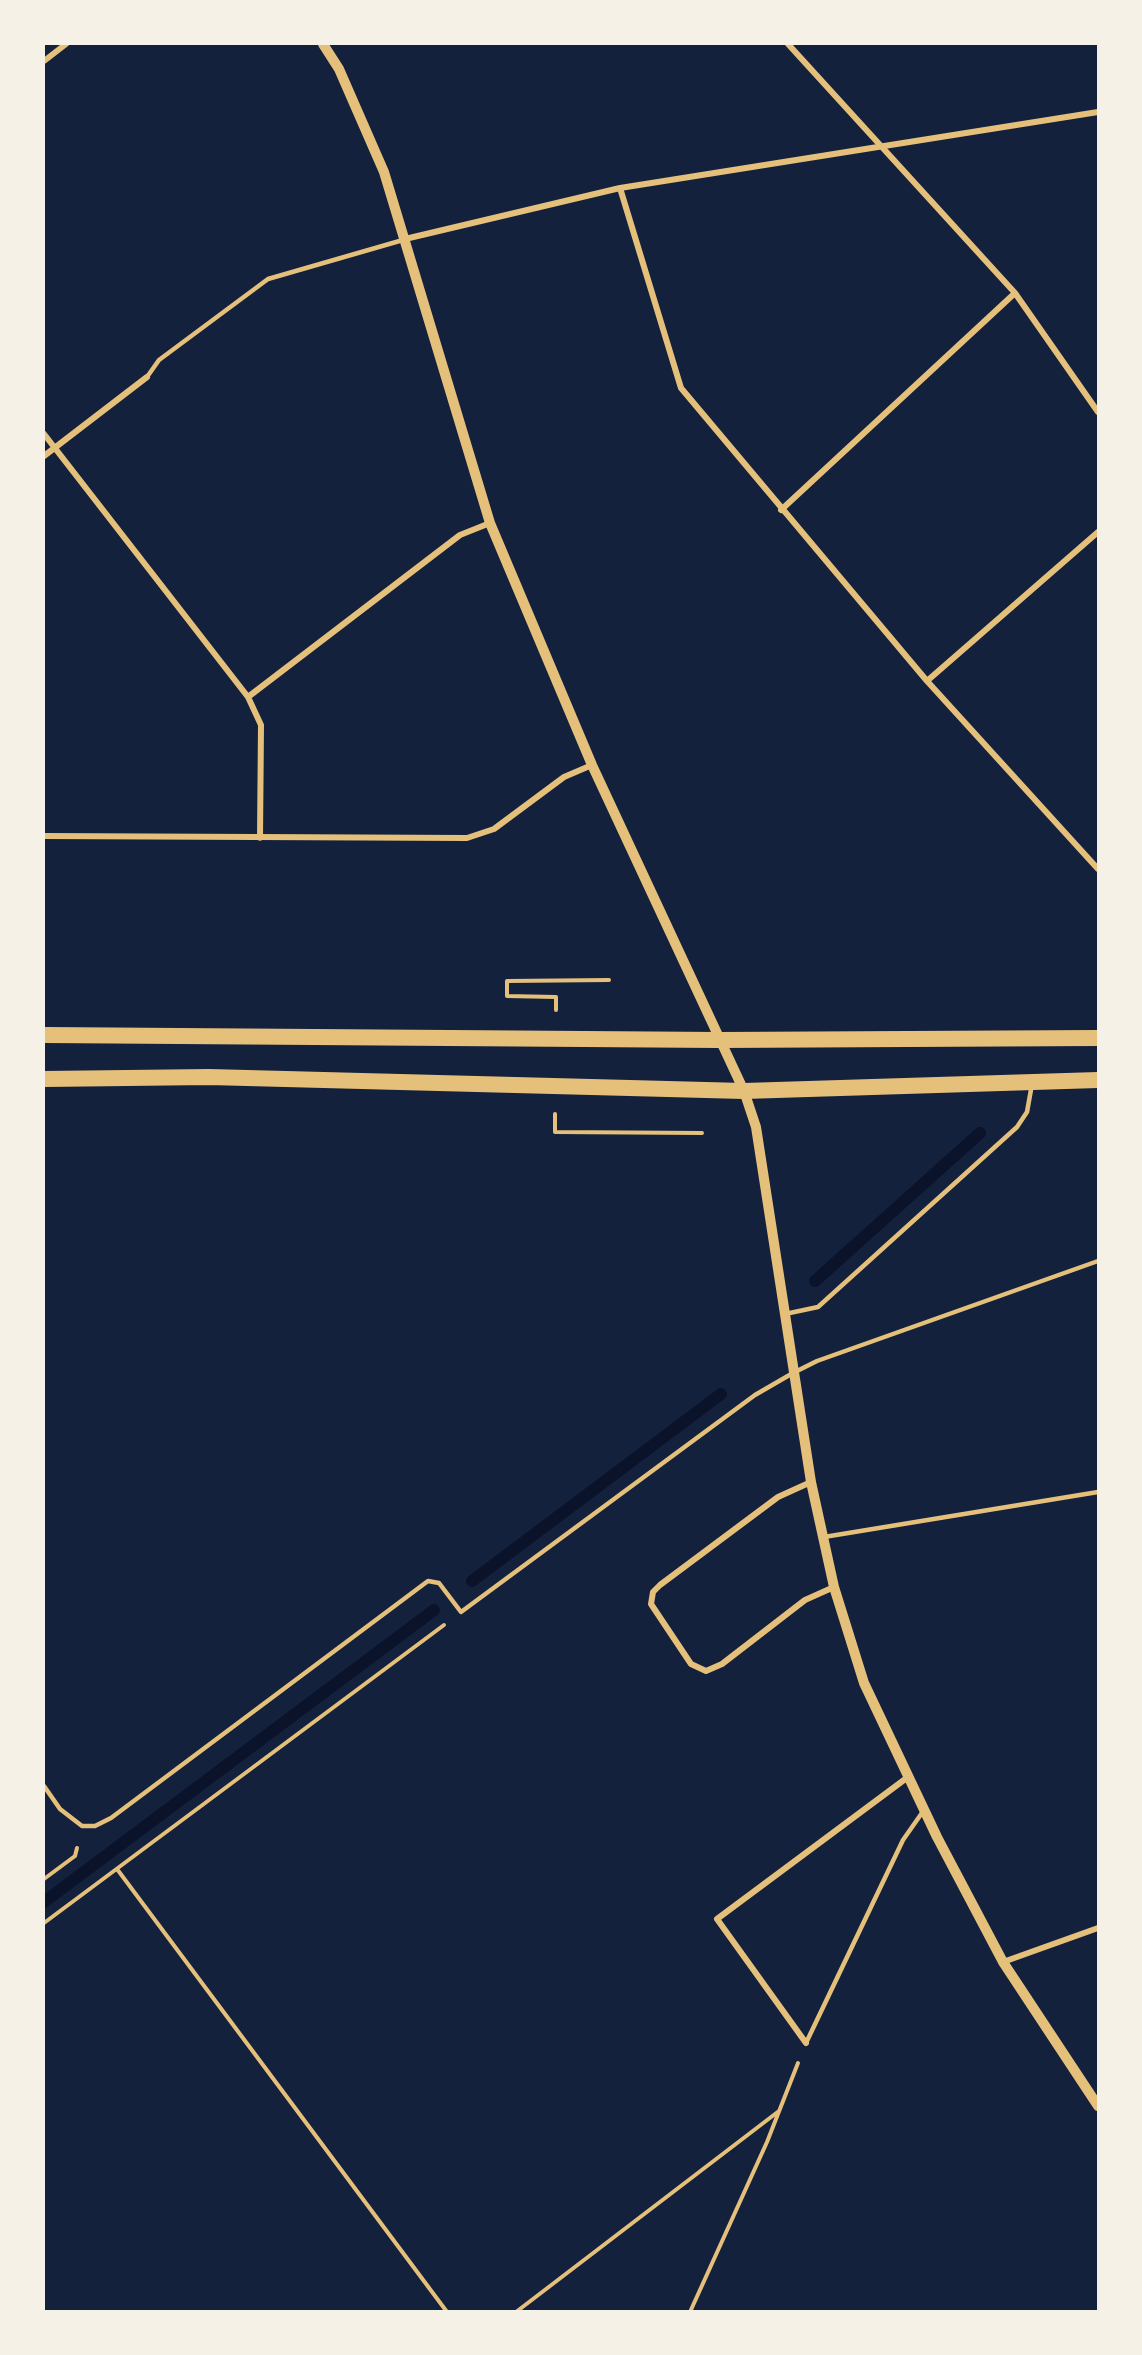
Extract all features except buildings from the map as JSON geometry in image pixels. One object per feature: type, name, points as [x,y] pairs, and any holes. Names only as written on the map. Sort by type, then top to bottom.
[{"type":"highway","points":[[44,1035],[719,1040],[1098,1038]]},
{"type":"highway","points":[[44,1079],[209,1077],[744,1090],[1098,1080]]},
{"type":"street","points":[[44,61],[66,44]]},
{"type":"street","points":[[323,44],[339,69],[384,172],[490,524],[592,765],[744,1090],[756,1127],[812,1482],[834,1587],[864,1683],[924,1810],[1003,1962],[1098,2106]]},
{"type":"street","points":[[788,44],[1015,293],[1098,412]]},
{"type":"street","points":[[405,239],[620,188],[1098,112]]},
{"type":"street","points":[[620,188],[681,388],[781,510],[927,681],[1098,869]]},
{"type":"street","points":[[781,510],[1015,293]]},
{"type":"street","points":[[44,456],[147,377]]},
{"type":"street","points":[[44,434],[248,697],[261,725],[260,838]]},
{"type":"street","points":[[248,697],[460,535],[490,524]]},
{"type":"street","points":[[927,681],[1098,532]]},
{"type":"street","points":[[44,836],[467,838],[481,836],[494,830],[564,777],[592,765]]},
{"type":"street","points":[[812,1482],[778,1497],[660,1586],[653,1592],[651,1604],[691,1664],[706,1671],[722,1664],[805,1600],[834,1587]]},
{"type":"street","points":[[806,2043],[717,1920],[908,1777]]},
{"type":"street","points":[[1003,1962],[1098,1928]]},
{"type":"lane","points":[[147,377],[159,360],[268,279],[405,239]]},
{"type":"lane","points":[[785,1314],[818,1307],[1017,1127],[1027,1112],[1032,1082]]},
{"type":"lane","points":[[44,1786],[60,1809],[82,1826],[95,1826],[111,1818],[428,1581],[439,1583],[461,1612],[755,1395],[793,1373],[817,1361],[1098,1261]]},
{"type":"lane","points":[[824,1537],[1098,1492]]},
{"type":"lane","points":[[806,2043],[903,1840],[924,1810]]},
{"type":"path","points":[[556,997],[507,996],[507,981],[609,980]]},
{"type":"path","points":[[555,1132],[702,1133]]},
{"type":"path","points":[[44,1923],[461,1612]]},
{"type":"path","points":[[44,1879],[75,1856],[82,1826]]},
{"type":"path","points":[[117,1869],[447,2312]]},
{"type":"path","points":[[690,2312],[806,2043]]},
{"type":"path","points":[[516,2312],[778,2111]]},
{"type":"waterway","points":[[815,1281],[980,1133]]},
{"type":"waterway","points":[[472,1581],[721,1394]]},
{"type":"waterway","points":[[44,1902],[434,1610]]}]
